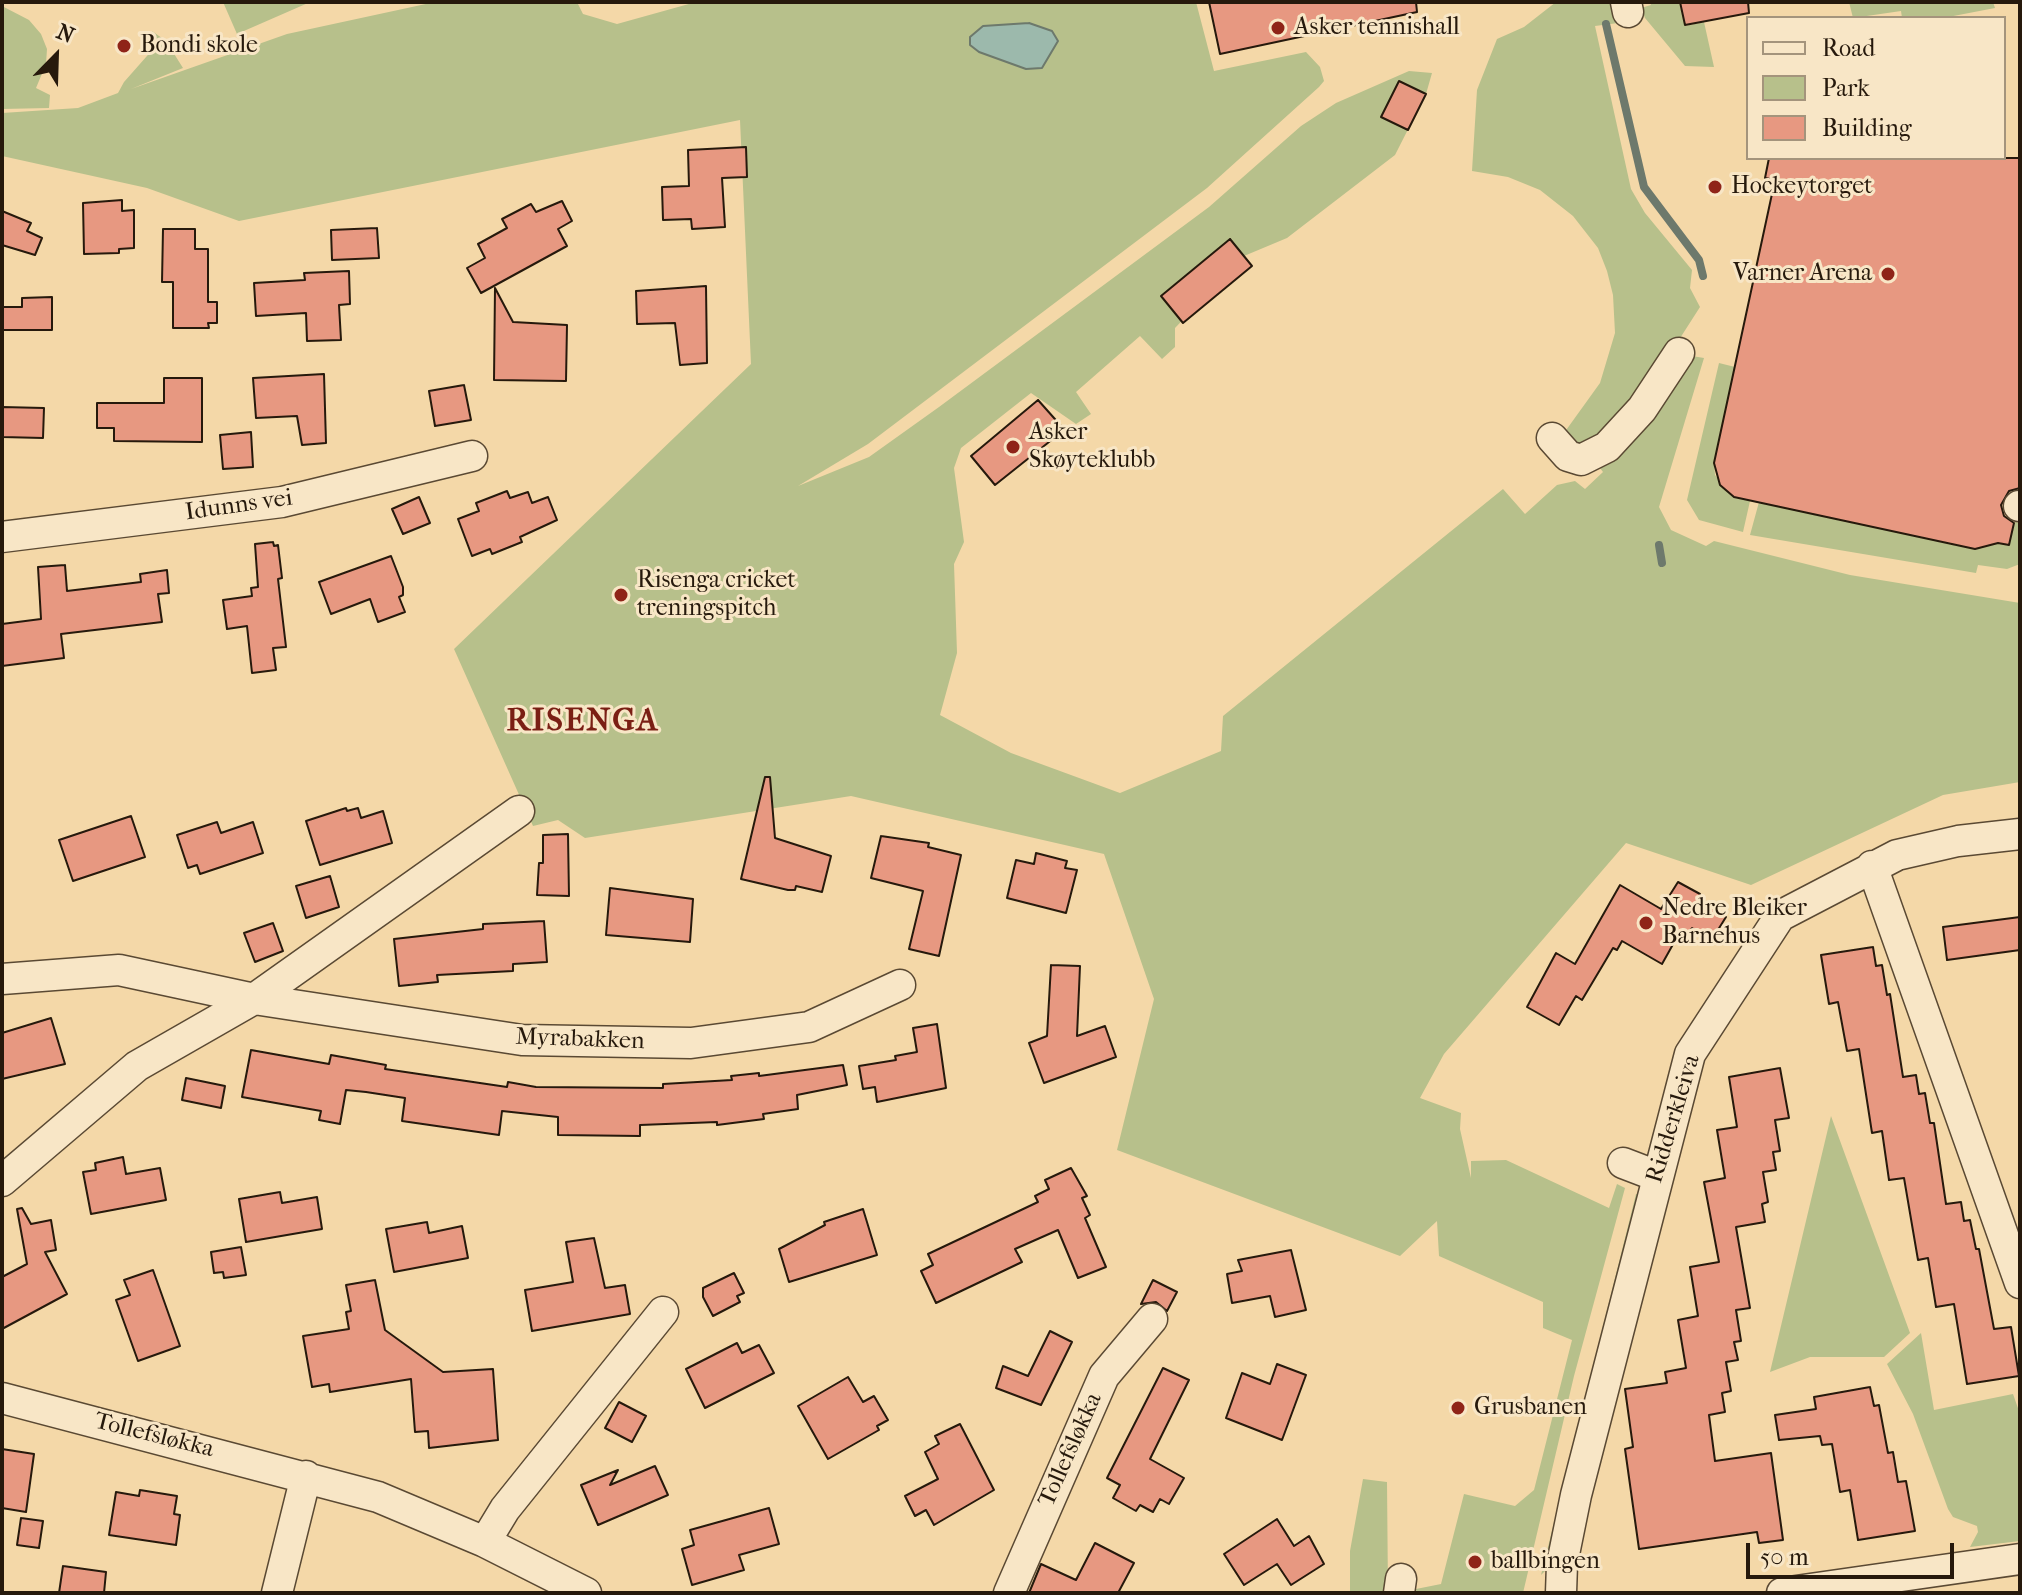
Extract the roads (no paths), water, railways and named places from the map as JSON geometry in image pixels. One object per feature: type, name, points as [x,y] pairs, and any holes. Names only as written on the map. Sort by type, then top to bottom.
[{"type":"street","points":[[1552,438],[1568,456],[1588,470],[1622,431],[1679,353]]},
{"type":"street","name":"Idunns vei","points":[[2,537],[282,502],[472,456]]},
{"type":"street","points":[[2,1181],[137,1066],[254,999],[519,811]]},
{"type":"street","name":"Ridderkleiva","points":[[1561,1593],[1562,1564],[1576,1495],[1690,1054],[1780,916],[1897,855],[1958,841],[2020,834]]},
{"type":"street","points":[[1872,866],[2020,1283]]},
{"type":"street","name":"Myrabakken","points":[[2,979],[119,970],[254,999],[522,1040],[691,1043],[809,1027],[900,985]]},
{"type":"street","points":[[1623,1163],[1657,1176]]},
{"type":"street","points":[[485,1542],[505,1509],[663,1312]]},
{"type":"street","name":"Tollefsløkka","points":[[1009,1593],[1104,1376],[1152,1319]]},
{"type":"street","name":"Tollefsløkka","points":[[2,1398],[378,1497],[485,1542],[586,1593]]},
{"type":"street","points":[[277,1593],[306,1476]]},
{"type":"street","points":[[1782,1593],[2020,1559]]},
{"type":"waterway","points":[[1606,24],[1644,187],[1699,260],[1703,276]]},
{"type":"waterway","points":[[1659,545],[1662,563]]},
{"type":"place","name":"Asker tennishall","points":[[1278,28]]},
{"type":"place","name":"Bondi skole","points":[[124,46]]},
{"type":"place","name":"Hockeytorget","points":[[1715,187]]},
{"type":"place","name":"Varner Arena","points":[[1888,274]]},
{"type":"place","name":"Asker Skøyteklubb","points":[[1013,447]]},
{"type":"place","name":"Risenga cricket treningspitch","points":[[621,595]]},
{"type":"place","name":"Nedre Bleiker Barnehus","points":[[1646,923]]},
{"type":"place","name":"Grusbanen","points":[[1458,1408]]},
{"type":"place","name":"ballbingen","points":[[1475,1562]]},
{"type":"district","name":"RISENGA","points":[[583,722]]}]
